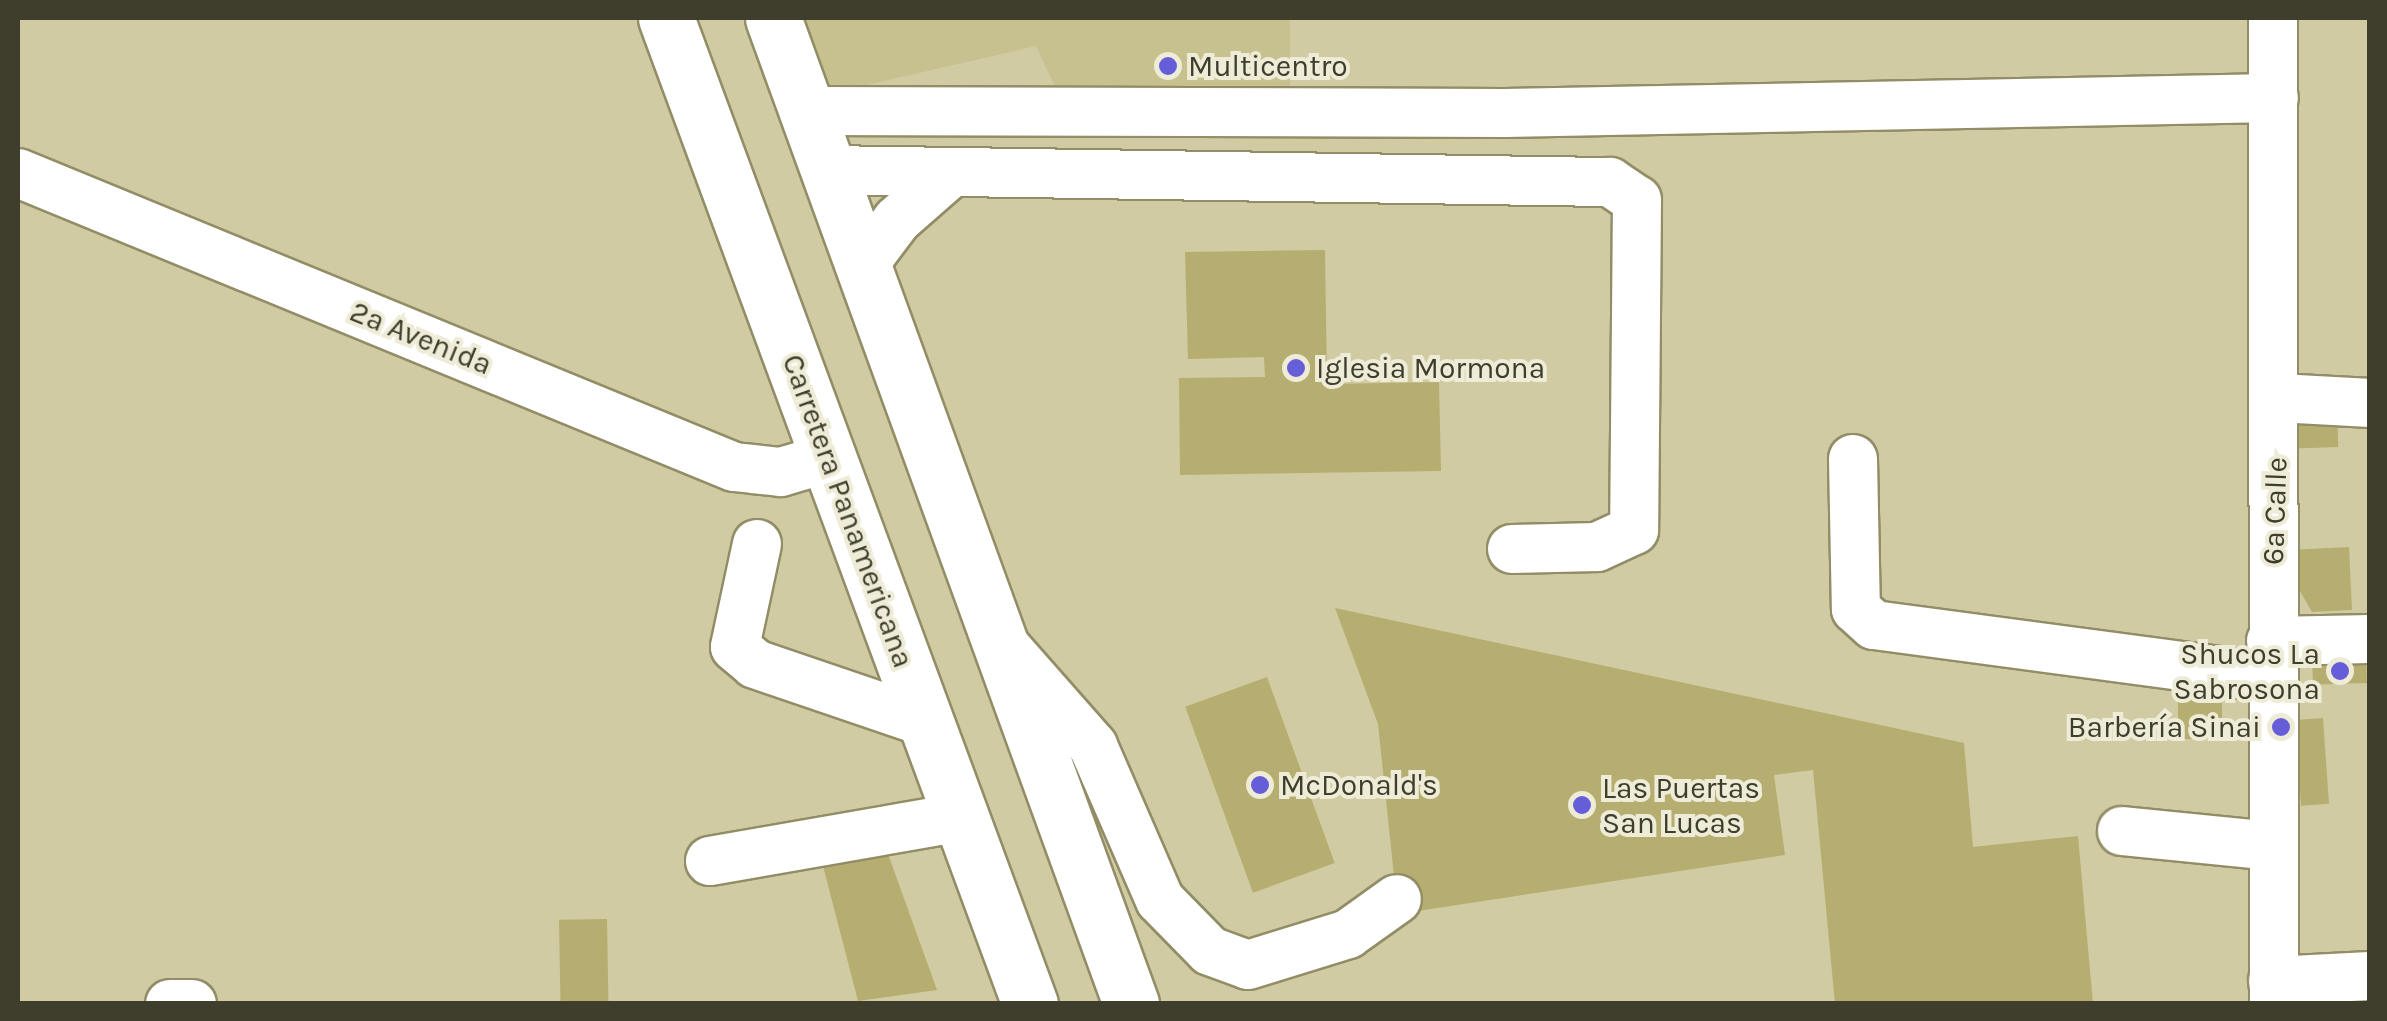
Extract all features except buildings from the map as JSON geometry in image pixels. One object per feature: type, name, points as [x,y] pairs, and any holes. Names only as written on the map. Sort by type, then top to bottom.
[{"type":"highway","name":"Carretera Panamericana","points":[[666,18],[1030,1004]]},
{"type":"highway","points":[[774,18],[861,268],[1132,1004]]},
{"type":"street","name":"6a Calle","points":[[2273,18],[2279,398],[2271,659],[2274,992]]},
{"type":"street","points":[[806,111],[1468,113],[2274,98]]},
{"type":"street","points":[[826,170],[946,177],[1610,182],[1636,200],[1634,530],[1597,546],[1512,549]]},
{"type":"street","name":"2a Avenida","points":[[18,173],[734,467],[781,472],[828,458]]},
{"type":"street","points":[[861,268],[897,220],[946,177]]},
{"type":"street","points":[[2279,398],[2370,403]]},
{"type":"street","points":[[1853,459],[1856,609],[1874,624],[2271,659],[2370,639]]},
{"type":"street","points":[[757,544],[735,647],[755,664],[926,722]]},
{"type":"street","points":[[994,633],[1093,746],[1160,900],[1210,951],[1250,984],[1348,934],[1396,900]]},
{"type":"street","points":[[710,861],[961,818]]},
{"type":"street","points":[[2122,831],[2272,846]]},
{"type":"street","points":[[2274,992],[2370,976]]},
{"type":"street","points":[[170,1004],[192,1004]]},
{"type":"shaded area","name":"Multicentro","points":[[793,18],[1290,18],[1290,88],[1055,87],[1036,46],[823,95]]},
{"type":"place","name":"Multicentro","points":[[1168,66]]},
{"type":"place","name":"Iglesia Mormona","points":[[1296,368]]},
{"type":"place","name":"Shucos La Sabrosona","points":[[2340,671]]},
{"type":"place","name":"Barbería Sinai","points":[[2281,727]]},
{"type":"place","name":"McDonald's","points":[[1260,785]]},
{"type":"place","name":"Las Puertas San Lucas","points":[[1582,805]]}]
